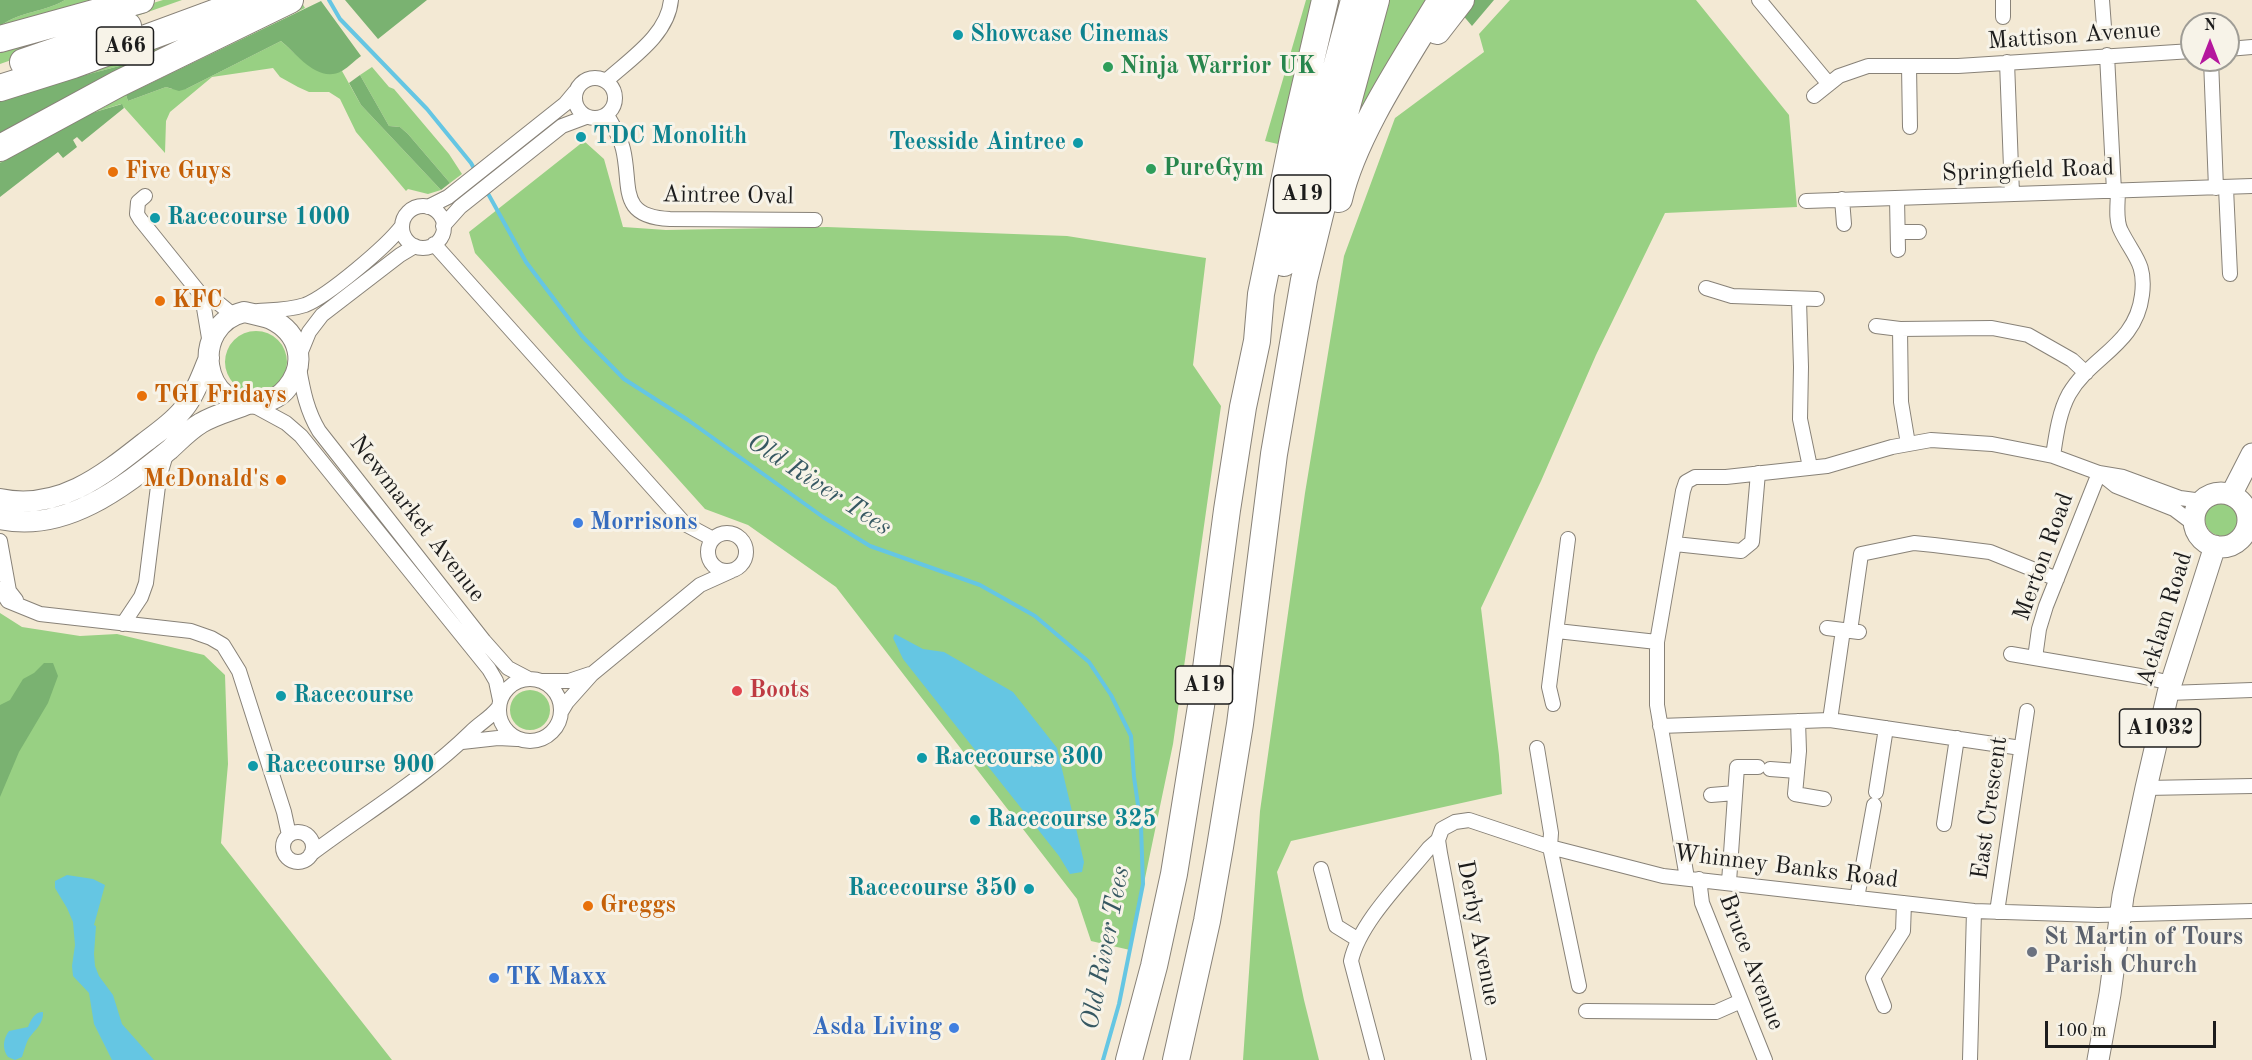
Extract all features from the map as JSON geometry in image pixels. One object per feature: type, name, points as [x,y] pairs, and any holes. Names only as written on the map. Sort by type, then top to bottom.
[{"type":"highway","name":"A66","points":[[0,39],[141,0]]},
{"type":"highway","name":"A66","points":[[0,70],[206,0]]},
{"type":"highway","name":"A66","points":[[0,87],[73,64],[249,0]]},
{"type":"highway","name":"A66","points":[[0,140],[40,125],[290,0]]},
{"type":"highway","points":[[1257,341],[1261,294],[1293,138],[1325,0]]},
{"type":"highway","points":[[1317,40],[1331,0]]},
{"type":"highway","name":"A19","points":[[1127,1060],[1156,954],[1190,782],[1227,510],[1257,341],[1273,305],[1354,0]]},
{"type":"highway","name":"A19","points":[[1176,1060],[1209,911],[1240,724],[1274,454],[1304,280],[1342,121],[1376,0]]},
{"type":"highway","name":"A19","points":[[1263,542],[1284,470],[1341,193],[1349,169],[1374,114],[1441,0]]},
{"type":"highway","name":"A19","points":[[1395,78],[1461,0]]},
{"type":"highway","points":[[0,148],[40,125]]},
{"type":"highway","name":"A19","points":[[1289,374],[1328,250]]},
{"type":"main road","points":[[2202,501],[2215,494],[2231,495],[2252,454]]},
{"type":"main road","name":"Acklam Road","points":[[2202,501],[2194,516],[2194,524],[2201,538],[2215,546],[2232,544],[2240,539],[2248,524],[2244,506],[2231,495]]},
{"type":"main road","name":"Acklam Road","points":[[2098,1060],[2110,994],[2120,915],[2146,788],[2170,688],[2215,546]]},
{"type":"street","points":[[606,81],[655,36],[665,22],[671,0]]},
{"type":"street","points":[[2002,0],[2003,17]]},
{"type":"street","points":[[2102,0],[2104,27]]},
{"type":"street","points":[[1762,1],[1828,83]]},
{"type":"street","name":"Mattison Avenue","points":[[1814,96],[1828,83],[1853,70],[1868,66],[1958,66],[2180,52]]},
{"type":"street","points":[[2053,456],[2058,424],[2070,394],[2136,322],[2142,293],[2141,265],[2118,221],[2107,56]]},
{"type":"street","points":[[2007,62],[2012,194]]},
{"type":"street","points":[[1909,66],[1910,128]]},
{"type":"street","points":[[2212,72],[2230,274]]},
{"type":"street","points":[[0,499],[24,502],[51,499],[68,494],[108,472],[174,420],[186,406],[199,383],[219,327],[225,320],[239,314],[292,308],[319,297],[385,246],[402,226],[409,212],[417,207],[428,207],[448,197],[565,104],[584,80],[591,77],[606,81],[612,86],[615,102],[607,115],[600,118],[586,117],[562,126],[460,207],[443,226]]},
{"type":"street","points":[[575,92],[575,102],[579,111],[586,117]]},
{"type":"street","name":"Aintree Oval","points":[[607,115],[624,150],[632,202],[641,214],[655,219],[814,220]]},
{"type":"street","name":"Springfield Road","points":[[1806,201],[2252,186]]},
{"type":"street","points":[[145,196],[138,202],[140,219],[202,296],[206,310],[210,375],[215,386],[232,399],[249,404]]},
{"type":"street","points":[[1897,198],[1898,250]]},
{"type":"street","points":[[1842,200],[1844,224]]},
{"type":"street","points":[[402,226],[407,240],[415,246],[425,248],[434,244],[441,236],[443,226],[440,216],[428,207]]},
{"type":"street","points":[[1898,232],[1919,232]]},
{"type":"street","points":[[434,244],[685,524],[713,538]]},
{"type":"street","points":[[0,519],[40,521],[75,512],[125,484],[201,423],[249,404],[270,401],[278,396],[292,382],[309,332],[322,315],[415,246]]},
{"type":"street","points":[[1706,288],[1732,296],[1817,299]]},
{"type":"street","points":[[202,296],[239,314],[272,320],[296,343],[299,361]]},
{"type":"street","points":[[1799,300],[1800,418],[1810,467]]},
{"type":"street","points":[[1876,326],[1900,329],[1992,328],[2028,335],[2072,360],[2086,374]]},
{"type":"street","points":[[1900,329],[1900,402],[1908,444]]},
{"type":"street","name":"Newmarket Avenue","points":[[299,361],[306,405],[319,431],[484,641],[508,668],[534,680]]},
{"type":"street","name":"Newmarket Avenue","points":[[249,404],[286,423],[301,436],[489,669],[496,681],[499,704]]},
{"type":"street","points":[[1675,544],[1741,551],[1752,542],[1758,473],[1827,466],[1931,440],[1992,444],[2053,456],[2099,473],[2123,477],[2180,498],[2202,501]]},
{"type":"street","points":[[123,624],[141,597],[146,583],[159,478],[167,451]]},
{"type":"street","name":"Bruce Avenue","points":[[1758,473],[1695,477],[1686,482],[1657,642],[1657,705],[1693,878],[1765,1060]]},
{"type":"street","points":[[2099,473],[2116,486],[2174,509],[2194,524]]},
{"type":"street","name":"Merton Road","points":[[2035,658],[2039,629],[2099,473]]},
{"type":"street","points":[[462,742],[498,738],[528,742],[549,735],[556,727],[567,702],[592,674],[700,585],[742,564],[746,559],[746,546],[742,540],[732,533],[713,538],[708,548],[708,558],[700,585]]},
{"type":"street","points":[[1553,704],[1549,687],[1568,540]]},
{"type":"street","points":[[0,541],[9,591],[21,607]]},
{"type":"street","points":[[1830,720],[1851,631],[1861,554],[1914,543],[1944,546],[1990,552],[2057,579]]},
{"type":"street","points":[[708,558],[720,570],[731,571]]},
{"type":"street","points":[[0,589],[8,601],[40,614],[191,631],[217,642],[231,656],[240,671],[289,835]]},
{"type":"street","points":[[1827,628],[1851,631]]},
{"type":"street","points":[[1557,631],[1657,642]]},
{"type":"street","points":[[2011,654],[2170,688],[2252,690]]},
{"type":"street","points":[[342,831],[309,836],[299,832],[289,835],[283,845],[287,857],[298,861],[306,859],[407,786],[490,717],[511,685],[534,680],[569,681],[592,674]]},
{"type":"street","points":[[534,680],[551,687],[558,697],[561,712]]},
{"type":"street","points":[[499,704],[500,721],[507,732],[517,739]]},
{"type":"street","name":"East Crescent","points":[[1997,912],[2027,711]]},
{"type":"street","points":[[1660,726],[1830,720],[2020,748]]},
{"type":"street","points":[[1798,721],[1799,751],[1795,794],[1824,799]]},
{"type":"street","points":[[1857,898],[1886,728]]},
{"type":"street","points":[[1944,824],[1957,738]]},
{"type":"street","points":[[1538,748],[1551,833],[1550,846],[1579,986]]},
{"type":"street","points":[[1729,882],[1737,766],[1797,771]]},
{"type":"street","points":[[2146,788],[2252,786]]},
{"type":"street","points":[[1711,795],[1735,793]]},
{"type":"street","name":"Whinney Banks Road","points":[[1455,822],[1469,820],[1550,846],[1663,876],[1857,898],[1997,912],[2120,915],[2252,911]]},
{"type":"street","name":"Derby Avenue","points":[[1455,822],[1442,829],[1438,840],[1479,1060]]},
{"type":"street","points":[[309,836],[312,842],[311,854]]},
{"type":"street","points":[[1377,1060],[1351,961],[1363,930],[1438,840]]},
{"type":"street","points":[[1321,869],[1336,926],[1358,939]]},
{"type":"street","points":[[1884,1006],[1873,978],[1903,931],[1904,903]]},
{"type":"street","points":[[1970,1060],[1974,910]]},
{"type":"street","points":[[1587,1011],[1716,1012],[1741,1001]]},
{"type":"green space","points":[[0,0],[65,0],[17,17],[0,26]]},
{"type":"green space","points":[[65,0],[107,0],[0,31],[0,26],[8,21]]},
{"type":"green space","points":[[163,0],[182,0],[0,64],[0,49]]},
{"type":"green space","points":[[345,0],[427,0],[378,39]]},
{"type":"green space","points":[[1306,0],[1321,0],[1282,145],[1265,141]]},
{"type":"green space","points":[[1384,0],[1436,0],[1348,137]]},
{"type":"green space","points":[[1470,0],[1494,0],[1472,26],[1461,13]]},
{"type":"green space","points":[[1510,0],[1696,0],[1789,115],[1797,207],[1665,213],[1596,355],[1541,481],[1481,608],[1502,794],[1291,841],[1277,872],[1319,1060],[1243,1060],[1260,811],[1305,493],[1344,256],[1395,118],[1484,52],[1479,34]]},
{"type":"green space","points":[[321,1],[361,56],[342,71],[325,74],[316,71],[281,41],[186,89],[179,91],[166,87],[128,101],[126,95]]},
{"type":"green space","points":[[302,3],[305,8],[126,95],[128,101],[166,87],[186,89],[281,41],[316,69],[342,71],[361,105],[441,190],[428,194],[408,189],[406,191],[356,132],[340,99],[329,92],[309,92],[298,87],[280,77],[273,68],[212,77],[170,112],[166,121],[165,153],[121,104],[85,115],[0,163],[0,159],[88,109],[103,108],[114,96]]},
{"type":"green space","points":[[198,32],[130,72],[127,64],[70,79]]},
{"type":"green space","points":[[127,64],[130,72],[0,134],[0,101]]},
{"type":"green space","points":[[372,67],[389,87],[394,89],[449,154],[462,174],[450,183],[408,134],[400,127],[389,126],[360,75]]},
{"type":"green space","points":[[360,75],[389,126],[400,127],[408,134],[450,183],[441,190],[361,105],[349,83]]},
{"type":"green space","points":[[122,104],[124,108],[82,142],[77,137],[73,140],[77,147],[63,158],[58,152],[0,197],[0,163],[85,115]]},
{"type":"green space","points":[[584,141],[604,159],[623,227],[666,230],[827,227],[1067,236],[1206,258],[1193,365],[1221,406],[1173,744],[1130,950],[1091,941],[1077,899],[836,587],[748,525],[705,509],[475,253],[469,232]]},
{"type":"green space","points":[[250,331],[262,331],[278,340],[285,350],[287,362],[285,374],[278,384],[262,393],[250,393],[239,388],[230,379],[225,368],[225,356],[230,345],[239,336]]},
{"type":"green space","points":[[2222,502],[2234,507],[2239,519],[2234,531],[2222,536],[2210,531],[2205,519],[2210,507]]},
{"type":"green space","points":[[0,613],[22,627],[80,636],[117,634],[204,655],[225,675],[228,764],[221,843],[392,1060],[0,1060]]},
{"type":"green space","points":[[44,663],[53,663],[58,676],[48,703],[19,752],[0,797],[0,705],[10,700],[23,679],[34,673]]},
{"type":"green space","points":[[530,690],[538,691],[544,696],[549,702],[549,718],[544,724],[538,729],[530,730],[522,729],[516,724],[511,718],[510,710],[511,702],[516,696],[522,691]]},
{"type":"water","points":[[895,634],[923,649],[944,652],[1013,692],[1057,748],[1084,862],[1082,872],[1070,874],[1059,856],[903,659],[893,638]]},
{"type":"water","points":[[67,875],[93,879],[105,885],[94,925],[96,926],[95,966],[99,976],[113,995],[122,1024],[154,1060],[112,1060],[94,1024],[89,993],[73,976],[75,945],[73,922],[55,888],[55,881]]},
{"type":"water","points":[[43,1012],[41,1023],[29,1038],[22,1057],[15,1060],[8,1057],[4,1044],[9,1031],[28,1027],[35,1015]]},
{"type":"waterway","name":"Old River Tees","points":[[329,0],[340,19],[427,109],[471,163],[526,262],[582,336],[624,379],[688,420],[823,517],[870,546],[980,585],[1035,616],[1089,662],[1111,695],[1131,736],[1141,826],[1143,884],[1119,1004],[1103,1060]]},
{"type":"place","name":"Showcase Cinemas","points":[[958,35]]},
{"type":"place","name":"Ninja Warrior UK","points":[[1108,67]]},
{"type":"place","name":"TDC Monolith","points":[[581,137]]},
{"type":"place","name":"Teesside Aintree","points":[[1078,143]]},
{"type":"place","name":"PureGym","points":[[1151,169]]},
{"type":"place","name":"Five Guys","points":[[113,172]]},
{"type":"place","name":"Racecourse 1000","points":[[155,218]]},
{"type":"place","name":"KFC","points":[[160,301]]},
{"type":"place","name":"TGI Fridays","points":[[142,396]]},
{"type":"place","name":"McDonald's","points":[[281,480]]},
{"type":"place","name":"Morrisons","points":[[578,523]]},
{"type":"place","name":"Boots","points":[[737,691]]},
{"type":"place","name":"Racecourse","points":[[281,696]]},
{"type":"place","name":"Racecourse 300","points":[[922,758]]},
{"type":"place","name":"Racecourse 900","points":[[253,766]]},
{"type":"place","name":"Racecourse 325","points":[[975,820]]},
{"type":"place","name":"Racecourse 350","points":[[1029,889]]},
{"type":"place","name":"Greggs","points":[[588,906]]},
{"type":"place","name":"St Martin of Tours Parish Church","points":[[2032,952]]},
{"type":"place","name":"TK Maxx","points":[[494,978]]},
{"type":"place","name":"Asda Living","points":[[954,1028]]}]
